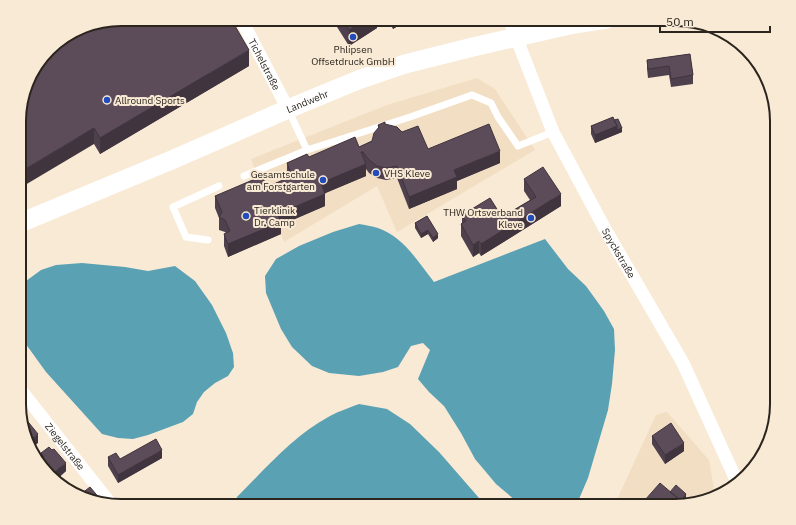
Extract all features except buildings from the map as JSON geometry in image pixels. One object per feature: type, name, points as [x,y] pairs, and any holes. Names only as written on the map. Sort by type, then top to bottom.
[{"type":"main road","name":"Landwehr","points":[[26,220],[174,159],[358,80],[405,64],[473,46],[516,38],[566,26]]},
{"type":"street","name":"Tichelstraße","points":[[245,26],[288,109]]},
{"type":"street","name":"Spyckstraße","points":[[512,26],[553,132],[605,229],[683,363],[736,477]]},
{"type":"street","name":"Ziegelstraße","points":[[26,397],[106,498]]},
{"type":"lane","points":[[244,176],[307,150],[472,95],[491,103],[498,117],[518,146],[553,132]]},
{"type":"lane","points":[[288,109],[307,150]]},
{"type":"lane","points":[[208,240],[186,237],[173,207],[219,186]]},
{"type":"shaded area","name":"VHS Kleve","points":[[477,78],[495,89],[535,150],[397,232],[377,186],[284,242],[251,159],[387,105]]},
{"type":"shaded area","points":[[667,412],[709,460],[714,491],[682,499],[617,499],[656,415]]},
{"type":"water","points":[[359,224],[378,228],[387,232],[395,237],[410,251],[434,282],[545,239],[568,269],[586,286],[604,311],[614,329],[615,350],[608,410],[588,478],[579,499],[514,499],[496,484],[475,459],[444,406],[418,379],[430,350],[423,343],[411,346],[398,367],[383,372],[359,376],[329,373],[312,366],[292,347],[281,329],[266,293],[265,276],[276,259],[299,246],[333,232]]},
{"type":"water","points":[[82,263],[125,267],[148,271],[175,266],[195,281],[212,305],[226,333],[233,353],[234,367],[228,376],[215,383],[204,392],[197,402],[193,414],[183,422],[133,439],[118,438],[102,434],[46,372],[26,344],[26,281],[41,270],[56,265]]},
{"type":"water","points":[[359,404],[387,409],[410,424],[439,452],[480,499],[236,499],[292,442],[317,424],[340,411]]},
{"type":"place","name":"Phlipsen Offsetdruck GmbH","points":[[353,37]]},
{"type":"place","name":"Allround Sports","points":[[107,100]]},
{"type":"place","name":"VHS Kleve","points":[[376,173]]},
{"type":"place","name":"Gesamtschule am Forstgarten","points":[[323,180]]},
{"type":"place","name":"Tierklinik Dr. Camp","points":[[246,216]]},
{"type":"place","name":"THW Ortsverband Kleve","points":[[531,218]]}]
